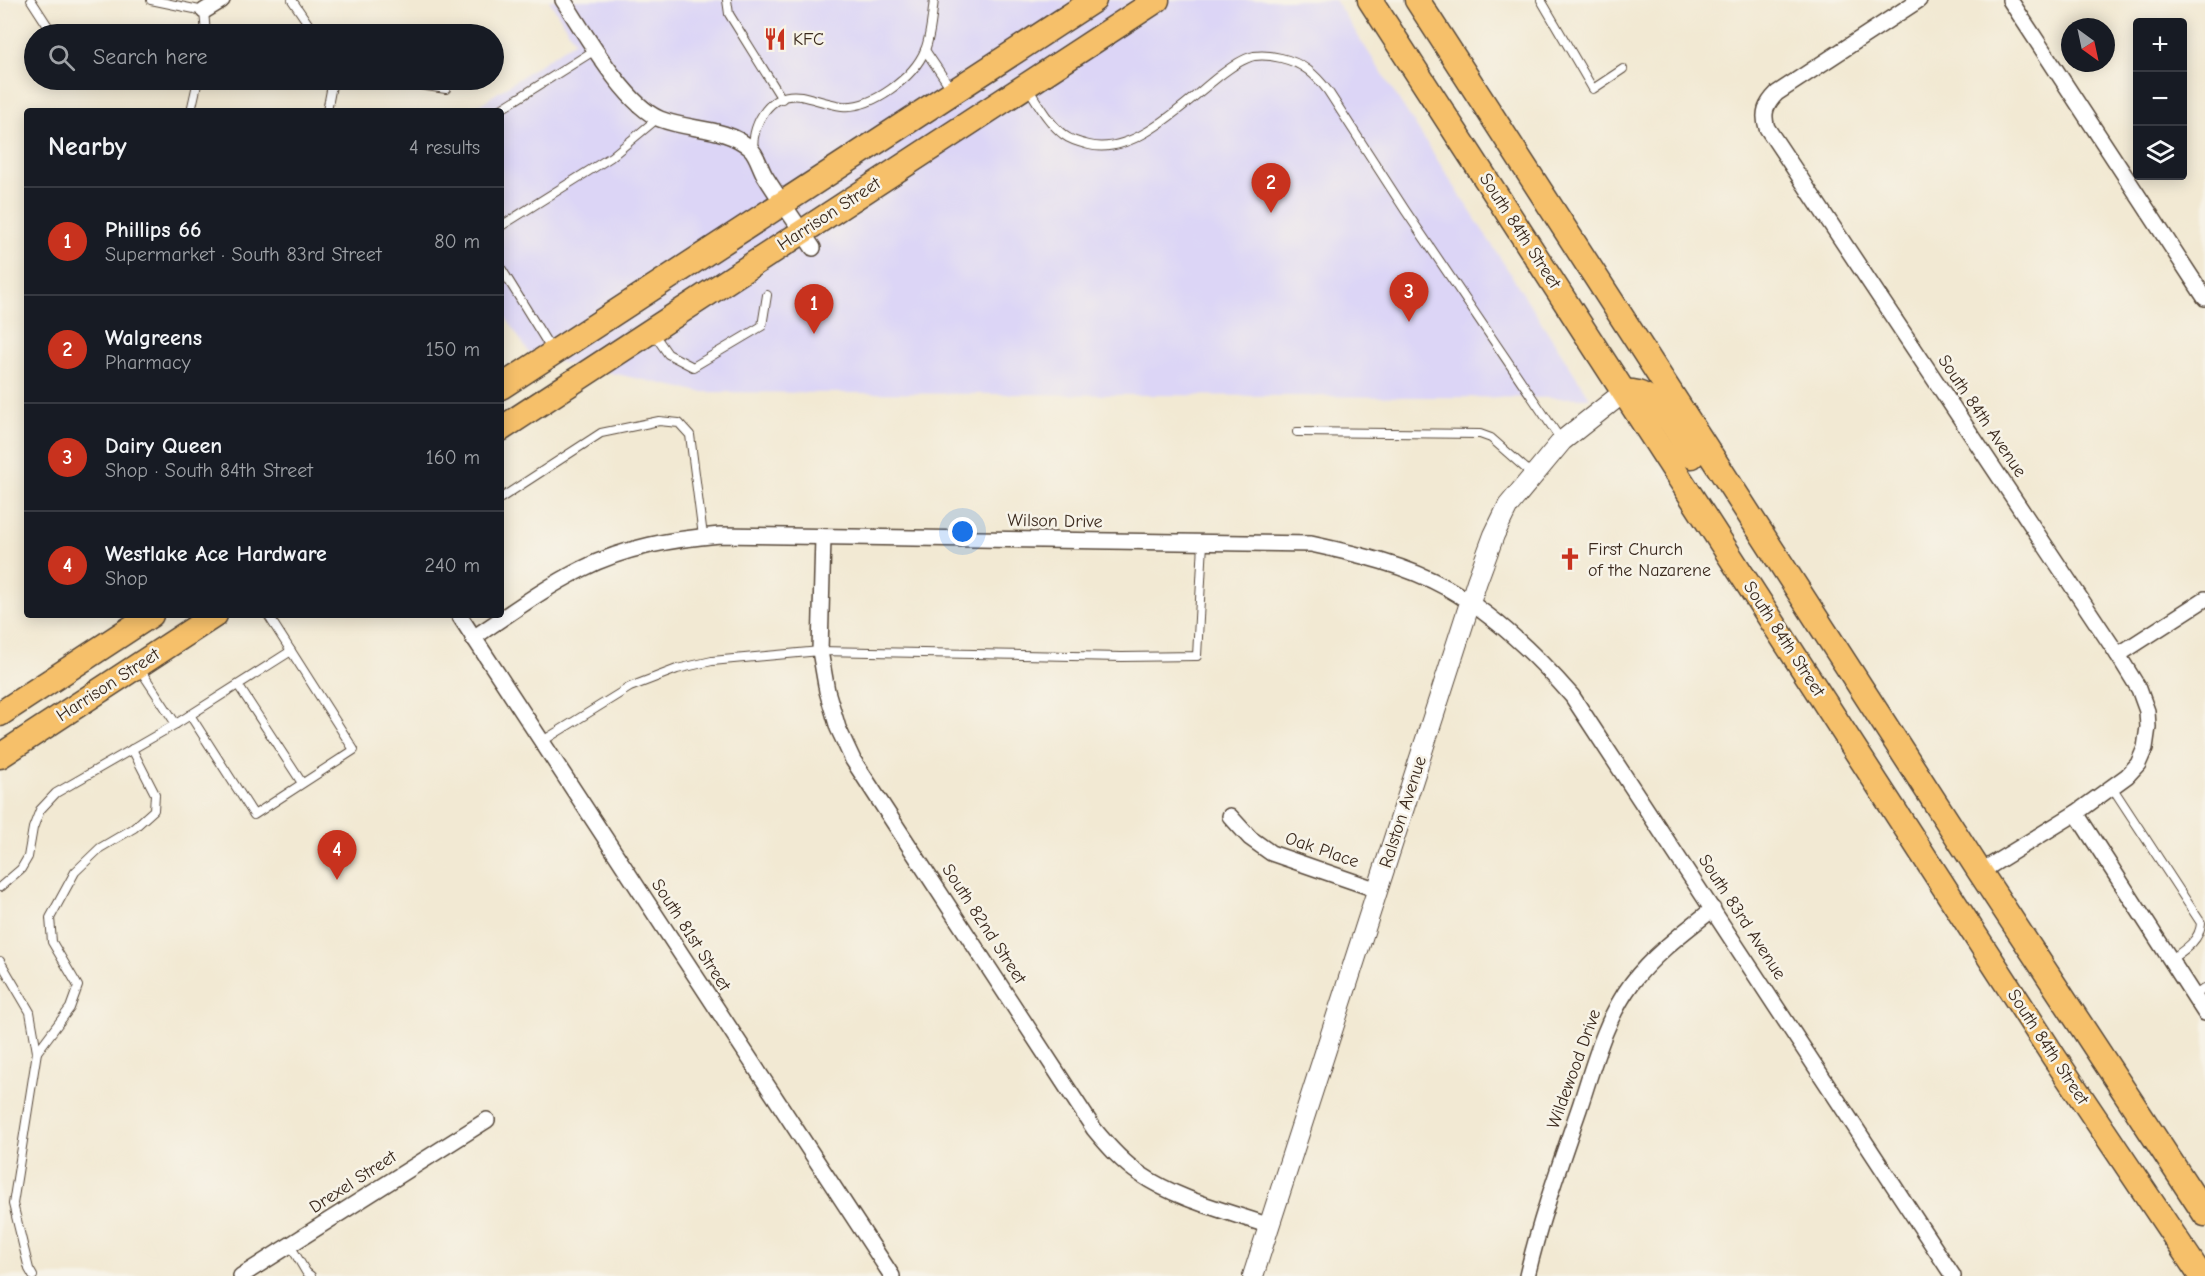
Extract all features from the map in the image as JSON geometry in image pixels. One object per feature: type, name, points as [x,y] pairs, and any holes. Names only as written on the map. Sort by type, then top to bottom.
[{"type":"main road","name":"Harrison Street","points":[[504,385],[1094,0]]},
{"type":"main road","name":"Harrison Street","points":[[504,427],[652,330],[808,240],[1026,86],[1157,0]]},
{"type":"main road","name":"South 84th Street","points":[[1371,0],[2054,1057],[2201,1276]]},
{"type":"main road","points":[[1418,0],[1980,872],[2205,1214]]},
{"type":"main road","points":[[1624,392],[1631,391],[1647,397],[1658,405],[1741,528],[1777,558]]},
{"type":"main road","name":"Harrison Street","points":[[0,714],[146,618]]},
{"type":"main road","name":"Harrison Street","points":[[0,756],[210,618]]},
{"type":"street","points":[[204,11],[222,0]]},
{"type":"street","points":[[563,0],[596,50],[636,103],[658,118],[687,127],[727,134],[737,138],[753,150],[760,167],[808,240]]},
{"type":"street","name":"South 84th Avenue","points":[[1919,0],[1777,93],[1768,102],[1765,113],[1767,128],[2118,655],[2143,698],[2148,727],[2145,748],[2138,764],[2112,787]]},
{"type":"street","points":[[2010,0],[2205,298]]},
{"type":"street","name":"Ralston Avenue","points":[[1253,1276],[1494,535],[1508,506],[1562,441],[1624,392]]},
{"type":"street","name":"Wilson Drive","points":[[504,618],[560,581],[614,555],[652,544],[703,536],[771,534],[823,537],[1311,544],[1354,553],[1421,576],[1447,588],[1470,604]]},
{"type":"street","name":"South 82nd Street","points":[[823,537],[820,651],[832,710],[853,760],[1094,1129],[1123,1162],[1166,1189],[1270,1226]]},
{"type":"street","points":[[2118,655],[2205,599]]},
{"type":"street","name":"South 83rd Avenue","points":[[1470,604],[1505,629],[1550,670],[1572,696],[1953,1276]]},
{"type":"street","name":"South 81st Street","points":[[461,618],[892,1276]]},
{"type":"street","name":"Wilson Drive","points":[[473,638],[504,618]]},
{"type":"street","points":[[1980,872],[2076,813],[2112,787]]},
{"type":"street","points":[[2076,813],[2170,960],[2200,992],[2205,1013]]},
{"type":"street","name":"Oak Place","points":[[1230,816],[1250,838],[1271,854],[1378,890]]},
{"type":"street","name":"Wildewood Drive","points":[[1527,1276],[1561,1162],[1593,1066],[1615,1012],[1631,984],[1652,960],[1713,909]]},
{"type":"street","name":"Drexel Street","points":[[241,1276],[487,1120]]},
{"type":"lane","points":[[31,0],[47,24]]},
{"type":"lane","points":[[151,0],[204,11],[205,24]]},
{"type":"lane","points":[[292,0],[308,24]]},
{"type":"lane","points":[[727,0],[729,14],[782,99]]},
{"type":"lane","points":[[753,150],[753,137],[760,115],[782,99],[800,96],[842,106],[868,102],[895,88],[925,50],[934,0]]},
{"type":"lane","points":[[1541,0],[1593,89],[1623,69]]},
{"type":"lane","points":[[503,108],[596,50]]},
{"type":"lane","points":[[925,50],[953,92]]},
{"type":"lane","points":[[1026,86],[1064,136],[1079,142],[1105,147],[1130,142],[1152,129],[1233,66],[1253,56],[1274,57],[1301,64],[1310,70],[1324,86],[1562,441]]},
{"type":"lane","points":[[192,108],[196,90]]},
{"type":"lane","points":[[328,108],[331,90]]},
{"type":"lane","points":[[504,224],[611,157],[658,118]]},
{"type":"lane","points":[[504,273],[554,353]]},
{"type":"lane","points":[[652,330],[668,354],[693,367],[762,326],[767,295]]},
{"type":"lane","points":[[504,496],[601,433],[659,421],[679,423],[690,435],[703,536]]},
{"type":"lane","points":[[1297,432],[1480,434],[1491,438],[1533,475]]},
{"type":"lane","points":[[541,742],[630,687],[677,669],[712,661],[820,651],[1122,657],[1197,656],[1203,543]]},
{"type":"lane","points":[[190,715],[254,815],[354,750],[270,618]]},
{"type":"lane","points":[[0,887],[21,869],[28,857],[39,810],[56,793],[176,724],[291,651]]},
{"type":"lane","points":[[138,666],[176,724]]},
{"type":"lane","points":[[238,685],[303,783]]},
{"type":"lane","points":[[37,1052],[70,1008],[78,986],[52,942],[50,918],[75,872],[100,848],[134,828],[154,810],[155,794],[132,749]]},
{"type":"lane","points":[[2112,787],[2201,923],[2201,932],[2192,944],[2170,960]]},
{"type":"lane","points":[[0,961],[30,1012],[37,1052],[13,1204],[29,1269],[33,1276]]},
{"type":"lane","points":[[290,1245],[306,1272],[311,1276]]},
{"type":"shaded area","points":[[549,0],[1335,0],[1590,398],[701,392],[531,356],[504,315],[504,108],[474,108],[575,41]]},
{"type":"place","name":"KFC","points":[[775,39]]},
{"type":"place","name":"Walgreens","points":[[1271,213]]},
{"type":"place","name":"Dairy Queen","points":[[1409,322]]},
{"type":"place","name":"Phillips 66","points":[[814,334]]},
{"type":"place","name":"First Church of the Nazarene","points":[[1570,559]]},
{"type":"place","name":"Westlake Ace Hardware","points":[[337,880]]}]
